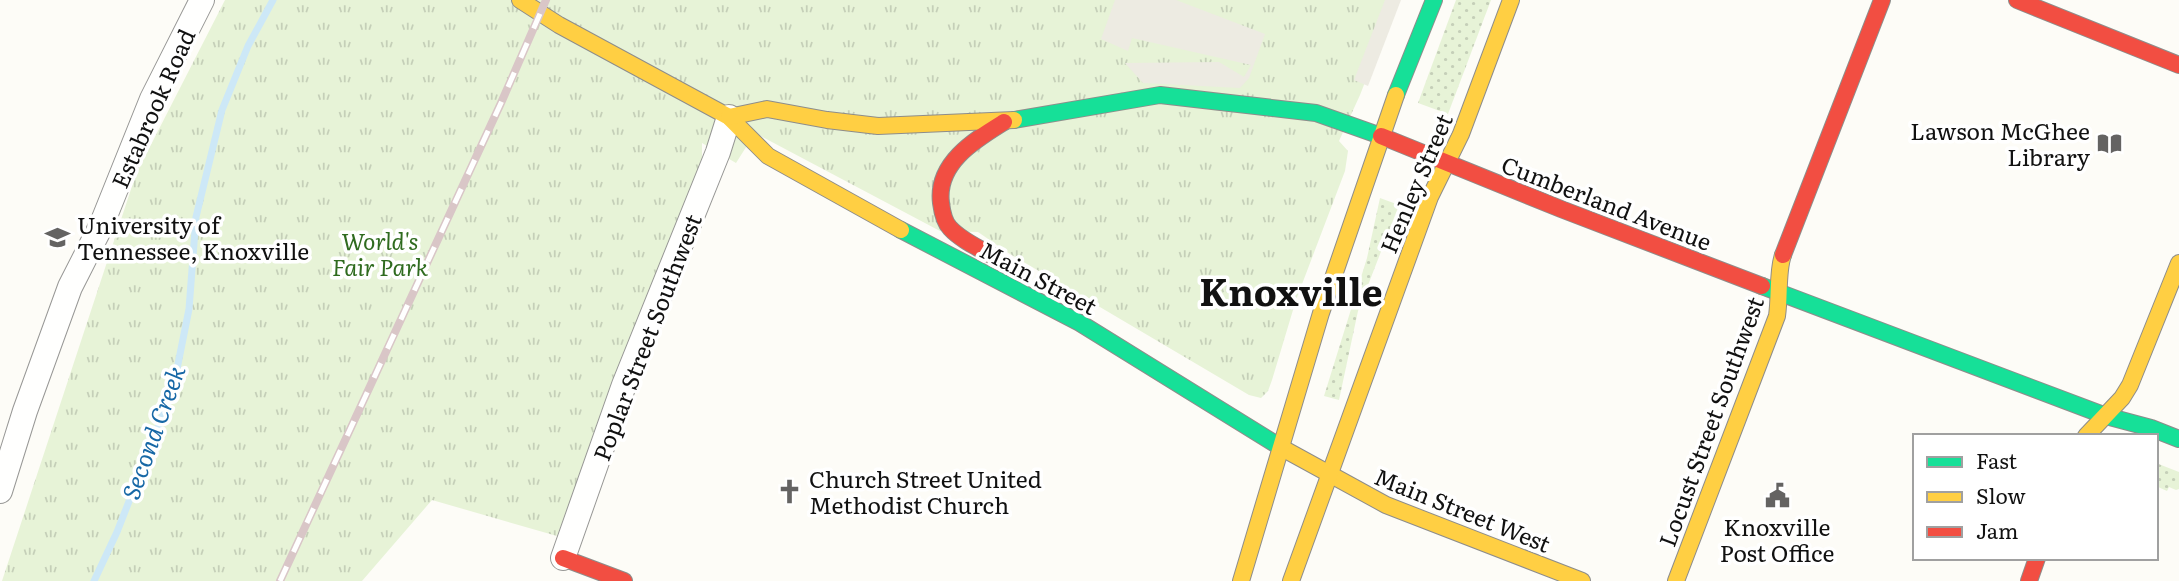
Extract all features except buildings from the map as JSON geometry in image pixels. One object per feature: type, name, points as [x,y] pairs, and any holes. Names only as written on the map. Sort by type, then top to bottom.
[{"type":"main road","points":[[520,0],[559,25],[729,117]]},
{"type":"main road","name":"Henley Street","points":[[1241,581],[1321,313],[1381,136],[1434,0]]},
{"type":"main road","name":"Henley Street","points":[[1291,581],[1430,197],[1461,134],[1511,0]]},
{"type":"main road","name":"Locust Street Southwest","points":[[1676,581],[1777,316],[1779,266],[1882,0]]},
{"type":"main road","points":[[2017,0],[2179,65]]},
{"type":"main road","name":"Cumberland Avenue","points":[[729,117],[767,109],[878,126],[1004,122],[1160,95],[1316,113],[1381,136],[1475,177],[1780,293],[2106,416],[2179,439]]},
{"type":"main road","name":"Main Street","points":[[729,117],[768,156],[841,198],[1080,323],[1329,475]]},
{"type":"main road","name":"Cumberland Avenue","points":[[1004,122],[971,144],[949,167],[942,183],[940,199],[947,224],[966,241],[1008,264]]},
{"type":"main road","points":[[2088,434],[2122,398],[2130,385],[2179,263]]},
{"type":"main road","points":[[1038,283],[1080,323]]},
{"type":"main road","name":"Main Street West","points":[[1329,475],[1386,505],[1582,581]]},
{"type":"main road","points":[[563,558],[624,581]]},
{"type":"main road","points":[[2029,581],[2036,560]]},
{"type":"street","name":"Estabrook Road","points":[[0,491],[25,411],[70,286],[101,226],[152,99],[202,0]]},
{"type":"street","name":"Poplar Street Southwest","points":[[563,558],[624,385],[718,152],[729,117]]},
{"type":"green space","name":"World's Fair Park","points":[[225,0],[1397,0],[1339,141],[1348,151],[1345,171],[1296,300],[1268,391],[1261,398],[1249,395],[1010,254],[978,232],[940,231],[755,133],[736,163],[702,143],[702,160],[557,536],[432,500],[362,581],[2,581],[136,174]]},
{"type":"green space","points":[[1456,0],[1491,0],[1448,114],[1418,103]]},
{"type":"green space","points":[[1380,198],[1399,205],[1358,311],[1339,400],[1324,396],[1367,258]]},
{"type":"green space","points":[[2158,464],[2179,472],[2179,489],[2169,487],[2167,491],[2158,487]]},
{"type":"shaded area","points":[[1115,0],[1176,0],[1265,34],[1249,78],[1240,88],[1143,83],[1125,63],[1219,62],[1244,77],[1251,65],[1132,38],[1128,51],[1101,39]]},
{"type":"shaded area","points":[[1385,0],[1401,0],[1368,86],[1354,80]]},
{"type":"waterway","name":"Second Creek","points":[[94,581],[117,532],[173,389],[189,309],[196,217],[222,110],[248,46],[273,0]]},
{"type":"railway","points":[[280,581],[546,0]]},
{"type":"traffic: fast","points":[[1396,95],[1434,0]]},
{"type":"traffic: fast","points":[[1014,120],[1160,95],[1316,113],[1381,136]]},
{"type":"traffic: fast","points":[[901,230],[1080,323],[1282,448]]},
{"type":"traffic: fast","points":[[1762,286],[2106,416],[2179,439]]},
{"type":"traffic: slow","points":[[520,0],[559,25],[729,117],[768,156],[901,230]]},
{"type":"traffic: slow","points":[[1291,581],[1430,197],[1461,134],[1511,0]]},
{"type":"traffic: slow","points":[[1241,581],[1321,313],[1396,95]]},
{"type":"traffic: slow","points":[[729,117],[767,109],[878,126],[1014,120]]},
{"type":"traffic: slow","points":[[1676,581],[1777,316],[1783,255]]},
{"type":"traffic: slow","points":[[2088,434],[2122,398],[2130,385],[2179,263]]},
{"type":"traffic: slow","points":[[1282,448],[1386,505],[1582,581]]},
{"type":"traffic: jam","points":[[1783,255],[1882,0]]},
{"type":"traffic: jam","points":[[2017,0],[2179,65]]},
{"type":"traffic: jam","points":[[991,255],[964,240],[948,226],[942,209],[941,189],[945,176],[960,154],[1004,122]]},
{"type":"traffic: jam","points":[[1381,136],[1762,286]]},
{"type":"traffic: jam","points":[[563,558],[624,581]]},
{"type":"traffic: jam","points":[[2029,581],[2036,560]]},
{"type":"place","name":"Lawson McGhee Library","points":[[2110,143]]},
{"type":"place","name":"University of Tennessee, Knoxville","points":[[57,237]]},
{"type":"place","name":"Church Street United Methodist Church","points":[[789,491]]},
{"type":"place","name":"Knoxville Post Office","points":[[1777,496]]},
{"type":"district","name":"Knoxville","points":[[1291,289]]}]
